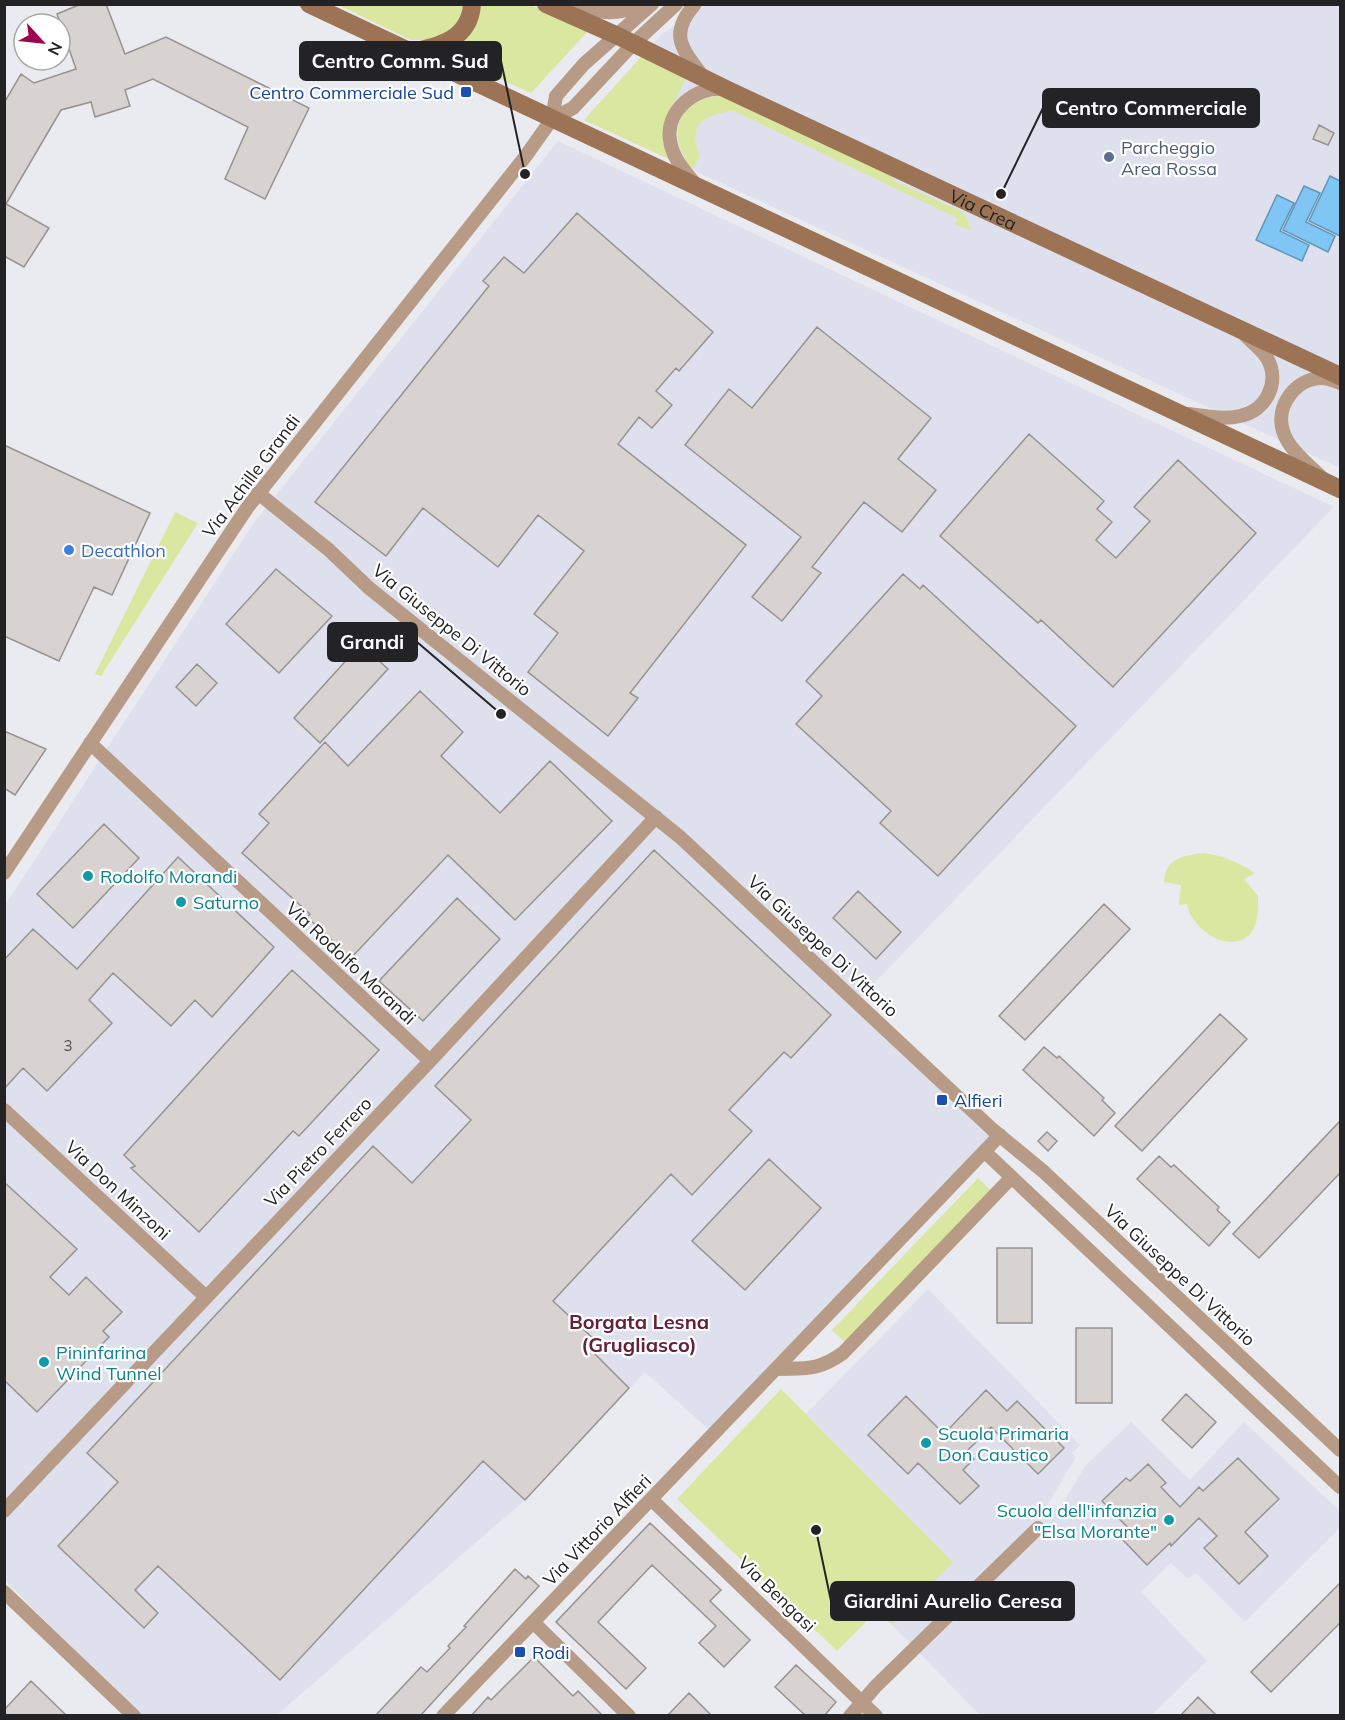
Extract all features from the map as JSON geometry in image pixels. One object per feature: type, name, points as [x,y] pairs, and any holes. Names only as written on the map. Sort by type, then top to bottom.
[{"type":"street","name":"Via Crea","points":[[309,4],[1333,485]]},
{"type":"street","points":[[410,52],[435,47],[458,36],[468,19],[472,4]]},
{"type":"street","name":"Via Crea","points":[[546,4],[1341,376]]},
{"type":"street","points":[[574,4],[595,12],[610,13],[627,11],[644,4]]},
{"type":"street","points":[[552,119],[573,108],[652,4]]},
{"type":"street","points":[[552,119],[556,96],[584,64],[625,40],[676,4]]},
{"type":"street","points":[[695,4],[682,21],[681,42],[687,55],[704,78]]},
{"type":"street","name":"Via Crea","points":[[697,187],[674,155],[669,139],[671,126],[676,112],[686,100],[713,88],[728,90]]},
{"type":"street","name":"Via Achille Grandi","points":[[4,873],[226,537],[258,493],[525,157],[552,119]]},
{"type":"street","name":"Via Crea","points":[[1180,413],[1228,418],[1241,416],[1252,412],[1267,399],[1271,388],[1271,368],[1267,357],[1238,328]]},
{"type":"street","name":"Via Crea","points":[[1333,485],[1288,442],[1281,419],[1287,398],[1304,382],[1324,378],[1341,383]]},
{"type":"street","name":"Via Giuseppe Di Vittorio","points":[[258,493],[329,550],[386,602],[656,817],[1000,1135],[1037,1166],[1341,1450]]},
{"type":"street","name":"Via Rodolfo Morandi","points":[[90,743],[430,1061]]},
{"type":"street","name":"Via Pietro Ferrero","points":[[4,1511],[430,1061],[656,817]]},
{"type":"street","name":"Via Don Minzoni","points":[[4,1110],[206,1298]]},
{"type":"street","name":"Via Vittorio Alfieri","points":[[443,1716],[1000,1135]]},
{"type":"street","points":[[985,1152],[1341,1487]]},
{"type":"street","points":[[776,1369],[815,1368],[828,1364],[843,1353],[1011,1178]]},
{"type":"street","name":"Via Bengasi","points":[[651,1499],[876,1716]]},
{"type":"street","points":[[850,1716],[1038,1528]]},
{"type":"street","points":[[4,1592],[134,1716]]},
{"type":"street","points":[[533,1622],[629,1716]]},
{"type":"shaded area","points":[[706,5],[1340,5],[1340,468],[584,120],[662,34]]},
{"type":"shaded area","points":[[558,141],[1334,507],[855,1003],[995,1133],[709,1430],[645,1372],[525,1500],[277,1715],[137,1715],[5,1580],[4,907],[253,524]]},
{"type":"shaded area","points":[[928,1289],[1080,1445],[1072,1453],[1076,1457],[1045,1509],[1060,1508],[1085,1466],[1131,1422],[1190,1480],[1244,1422],[1340,1511],[1340,1528],[1245,1622],[1196,1573],[1188,1579],[1171,1563],[1141,1592],[1207,1661],[1152,1715],[980,1715],[892,1625],[953,1562],[806,1414]]},
{"type":"green space","points":[[338,5],[463,5],[461,15],[452,29],[438,37],[411,40]]},
{"type":"green space","points":[[481,5],[530,5],[590,29],[531,93],[443,54],[463,40],[473,28]]},
{"type":"green space","points":[[643,55],[687,77],[664,128],[663,138],[669,159],[584,120]]},
{"type":"green space","points":[[727,94],[885,169],[896,182],[961,211],[967,218],[971,231],[955,224],[957,218],[734,111],[715,115],[701,122],[695,135],[700,155],[691,169],[679,140],[678,128],[681,118],[698,102]]},
{"type":"green space","points":[[175,512],[198,523],[101,676],[95,674]]},
{"type":"green space","points":[[1204,853],[1231,860],[1255,873],[1244,879],[1258,896],[1256,923],[1252,932],[1239,941],[1220,940],[1202,929],[1190,913],[1187,904],[1179,905],[1181,885],[1164,882],[1168,868],[1176,860]]},
{"type":"green space","points":[[978,1178],[990,1190],[845,1342],[832,1330]]},
{"type":"green space","points":[[781,1389],[953,1562],[892,1625],[877,1611],[837,1651],[677,1499]]},
{"type":"water","points":[[1330,176],[1340,181],[1340,236],[1309,221]]},
{"type":"water","points":[[1304,186],[1320,193],[1306,222],[1335,236],[1328,252],[1283,230]]},
{"type":"water","points":[[1277,195],[1294,203],[1280,231],[1309,245],[1302,261],[1256,240]]},
{"type":"building","points":[[81,4],[106,4],[125,54],[166,37],[309,108],[265,199],[225,179],[248,127],[153,79],[125,90],[130,106],[95,117],[91,102],[61,110],[6,204],[49,228],[24,267],[4,256],[4,103],[21,74],[34,83],[76,69],[72,57],[72,12],[62,12]]},
{"type":"building","points":[[1319,125],[1334,133],[1328,145],[1313,139]]},
{"type":"building","points":[[577,213],[713,332],[679,371],[676,368],[656,391],[672,405],[652,428],[639,417],[618,444],[746,545],[630,693],[638,698],[608,736],[528,672],[558,633],[534,614],[584,551],[538,515],[498,567],[423,508],[386,556],[315,502],[489,286],[483,281],[504,257],[524,273]]},
{"type":"building","points":[[817,327],[931,418],[898,459],[936,490],[902,532],[864,502],[812,567],[821,573],[782,621],[752,597],[801,537],[685,445],[729,389],[752,408]]},
{"type":"building","points":[[1029,434],[1104,501],[1097,509],[1112,522],[1096,540],[1116,558],[1150,521],[1134,507],[1178,460],[1256,533],[1113,687],[1041,620],[1038,623],[940,536]]},
{"type":"building","name":"Decathlon","points":[[4,445],[150,513],[112,595],[94,587],[59,661],[4,636]]},
{"type":"building","points":[[276,569],[332,616],[279,673],[226,624]]},
{"type":"building","points":[[903,574],[920,589],[923,585],[1076,726],[938,876],[880,823],[891,811],[796,724],[822,696],[806,681]]},
{"type":"building","points":[[361,644],[388,669],[320,743],[294,718]]},
{"type":"building","points":[[197,664],[217,683],[196,706],[176,687]]},
{"type":"building","points":[[420,691],[463,732],[441,756],[500,813],[550,761],[612,821],[515,920],[448,855],[351,958],[307,917],[310,914],[242,853],[269,823],[259,814],[325,742],[348,766]]},
{"type":"building","points":[[4,731],[46,749],[15,795],[4,788]]},
{"type":"building","name":"Rodolfo Morandi","points":[[104,824],[139,858],[73,928],[37,894]]},
{"type":"building","points":[[654,850],[831,1015],[791,1058],[784,1052],[729,1110],[752,1131],[692,1195],[671,1174],[553,1301],[596,1341],[589,1348],[629,1388],[525,1500],[483,1461],[280,1680],[158,1566],[135,1590],[158,1613],[144,1628],[58,1546],[118,1482],[87,1453],[373,1146],[412,1183],[471,1120],[435,1086]]},
{"type":"building","points":[[178,857],[274,947],[212,1017],[195,1000],[171,1026],[113,973],[89,1000],[112,1023],[47,1091],[23,1068],[4,1089],[4,960],[33,929],[77,969]]},
{"type":"building","points":[[858,891],[901,932],[876,959],[833,918]]},
{"type":"building","points":[[457,898],[500,939],[423,1021],[379,981]]},
{"type":"building","points":[[1104,904],[1130,929],[1025,1040],[999,1016]]},
{"type":"building","points":[[292,970],[379,1050],[299,1136],[293,1131],[199,1232],[131,1168],[135,1166],[124,1155]]},
{"type":"building","points":[[1220,1014],[1247,1039],[1142,1151],[1115,1126]]},
{"type":"building","points":[[1044,1047],[1057,1058],[1059,1056],[1104,1098],[1102,1100],[1115,1113],[1094,1136],[1023,1070]]},
{"type":"building","points":[[1341,1120],[1341,1172],[1259,1258],[1233,1234]]},
{"type":"building","points":[[1047,1132],[1057,1141],[1048,1151],[1038,1141]]},
{"type":"building","points":[[1159,1156],[1171,1167],[1174,1165],[1219,1207],[1217,1210],[1230,1222],[1209,1246],[1137,1179]]},
{"type":"building","points":[[769,1159],[821,1208],[745,1290],[692,1241]]},
{"type":"building","points":[[4,1182],[77,1249],[50,1277],[69,1295],[86,1277],[122,1312],[103,1331],[109,1337],[37,1412],[4,1380]]},
{"type":"building","points":[[997,1248],[1032,1248],[1032,1323],[997,1323]]},
{"type":"building","points":[[1076,1328],[1112,1328],[1112,1403],[1076,1403]]},
{"type":"building","name":"Scuola Primaria Don Caustico","points":[[986,1390],[1007,1411],[1017,1401],[1064,1448],[1038,1474],[991,1427],[966,1452],[974,1459],[963,1470],[979,1486],[960,1504],[918,1463],[908,1474],[868,1435],[906,1396],[944,1434]]},
{"type":"building","points":[[1186,1394],[1216,1422],[1192,1448],[1162,1420]]},
{"type":"building","name":"Scuola dell'infanzia \"Elsa Morante\"","points":[[1238,1458],[1279,1499],[1245,1532],[1268,1556],[1239,1584],[1204,1548],[1217,1536],[1199,1518],[1171,1546],[1170,1543],[1147,1565],[1123,1540],[1132,1532],[1102,1501],[1126,1478],[1130,1481],[1148,1464],[1166,1483],[1161,1487],[1180,1507],[1199,1487],[1203,1491]]},
{"type":"building","points":[[650,1523],[721,1590],[710,1601],[750,1640],[724,1667],[699,1643],[716,1626],[652,1565],[598,1622],[646,1668],[626,1689],[556,1622]]},
{"type":"building","points":[[515,1569],[526,1579],[528,1576],[539,1586],[420,1716],[375,1716],[421,1667],[427,1672],[450,1648],[448,1646],[466,1627],[464,1626]]},
{"type":"building","points":[[1341,1582],[1341,1622],[1271,1692],[1251,1672]]},
{"type":"building","points":[[534,1657],[573,1696],[578,1691],[603,1716],[471,1716],[488,1697],[491,1700]]},
{"type":"building","points":[[796,1665],[836,1702],[824,1716],[806,1716],[775,1687]]},
{"type":"building","points":[[31,1681],[67,1716],[4,1716],[4,1710]]},
{"type":"building","points":[[689,1693],[712,1716],[667,1716]]},
{"type":"building","points":[[1198,1697],[1217,1716],[1180,1716]]},
{"type":"place","name":"Centro Commerciale Sud","points":[[466,92]]},
{"type":"place","name":"Parcheggio Area Rossa","points":[[1109,157]]},
{"type":"place","name":"Centro Comm. Sud","points":[[525,174]]},
{"type":"place","name":"Centro Commerciale","points":[[1001,194]]},
{"type":"place","name":"Decathlon","points":[[69,550]]},
{"type":"place","name":"Grandi","points":[[501,714]]},
{"type":"place","name":"Rodolfo Morandi","points":[[88,876]]},
{"type":"place","name":"Saturno","points":[[181,902]]},
{"type":"place","name":"Alfieri","points":[[942,1100]]},
{"type":"place","name":"Pininfarina Wind Tunnel","points":[[44,1362]]},
{"type":"place","name":"Scuola Primaria Don Caustico","points":[[926,1443]]},
{"type":"place","name":"Scuola dell'infanzia \"Elsa Morante\"","points":[[1169,1520]]},
{"type":"place","name":"Giardini Aurelio Ceresa","points":[[816,1530]]},
{"type":"place","name":"Rodi","points":[[520,1652]]},
{"type":"district","name":"Borgata Lesna (Grugliasco)","points":[[639,1332]]}]
